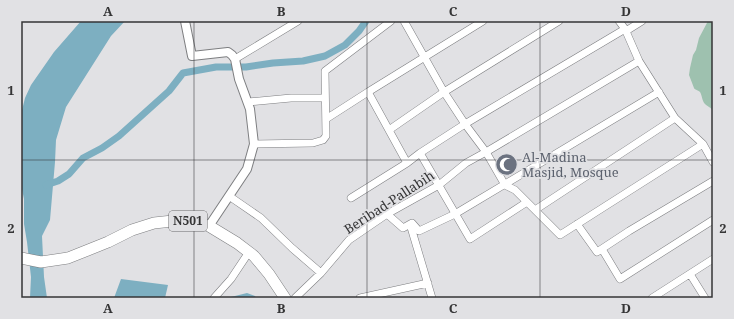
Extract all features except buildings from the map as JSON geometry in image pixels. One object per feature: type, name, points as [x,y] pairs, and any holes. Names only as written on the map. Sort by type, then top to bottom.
[{"type":"highway","name":"N501","points":[[21,258],[41,262],[68,258],[108,242],[132,230],[154,223],[182,220],[210,226],[249,252],[269,274],[285,298]]},
{"type":"street","points":[[186,21],[192,56],[228,52],[235,59],[239,79],[250,109],[254,144],[247,169],[210,226]]},
{"type":"street","points":[[235,59],[298,21]]},
{"type":"street","points":[[254,144],[312,143],[323,140],[326,136],[325,71],[391,21]]},
{"type":"street","points":[[404,21],[444,92],[486,152],[505,185],[516,190],[526,202],[560,234],[703,144]]},
{"type":"street","points":[[326,119],[483,21]]},
{"type":"street","points":[[389,130],[444,92],[559,21]]},
{"type":"street","points":[[619,21],[625,30],[639,61],[675,118],[703,144],[713,162]]},
{"type":"street","points":[[351,198],[408,163],[420,153],[465,124],[642,21]]},
{"type":"street","name":"Beribad-Pallabih","points":[[295,298],[321,273],[349,240],[387,214],[439,184],[466,163],[639,61]]},
{"type":"street","points":[[368,92],[408,163]]},
{"type":"street","points":[[410,224],[412,223],[419,231],[455,214],[659,92]]},
{"type":"street","points":[[248,102],[290,98],[326,98]]},
{"type":"street","points":[[535,210],[675,118]]},
{"type":"street","points":[[420,153],[470,239],[526,202]]},
{"type":"street","points":[[577,224],[597,252],[629,231],[713,181]]},
{"type":"street","points":[[229,196],[261,218],[321,273]]},
{"type":"street","points":[[387,214],[403,228],[410,224]]},
{"type":"street","points":[[602,249],[620,279],[713,220]]},
{"type":"street","points":[[410,224],[432,298]]},
{"type":"street","points":[[214,298],[231,279],[249,252]]},
{"type":"street","points":[[652,298],[713,259]]},
{"type":"street","points":[[690,274],[705,298]]},
{"type":"street","points":[[360,298],[428,283]]},
{"type":"green space","points":[[708,21],[713,21],[713,111],[704,103],[700,92],[694,88],[689,75],[693,55],[699,38]]},
{"type":"water","points":[[81,21],[125,21],[111,36],[66,107],[56,140],[50,220],[42,236],[44,277],[47,298],[30,298],[31,277],[24,224],[24,199],[21,184],[22,110],[25,98],[31,85],[54,52]]},
{"type":"water","points":[[121,279],[168,285],[165,298],[114,298]]},
{"type":"water","points":[[247,293],[255,296],[256,298],[230,298],[231,297]]},
{"type":"waterway","points":[[46,185],[58,181],[69,174],[83,158],[102,148],[119,136],[169,91],[183,73],[216,67],[246,67],[303,61],[325,56],[345,45],[359,31],[366,21]]},
{"type":"place","name":"Al-Madina Masjid, Mosque","points":[[507,164]]}]
